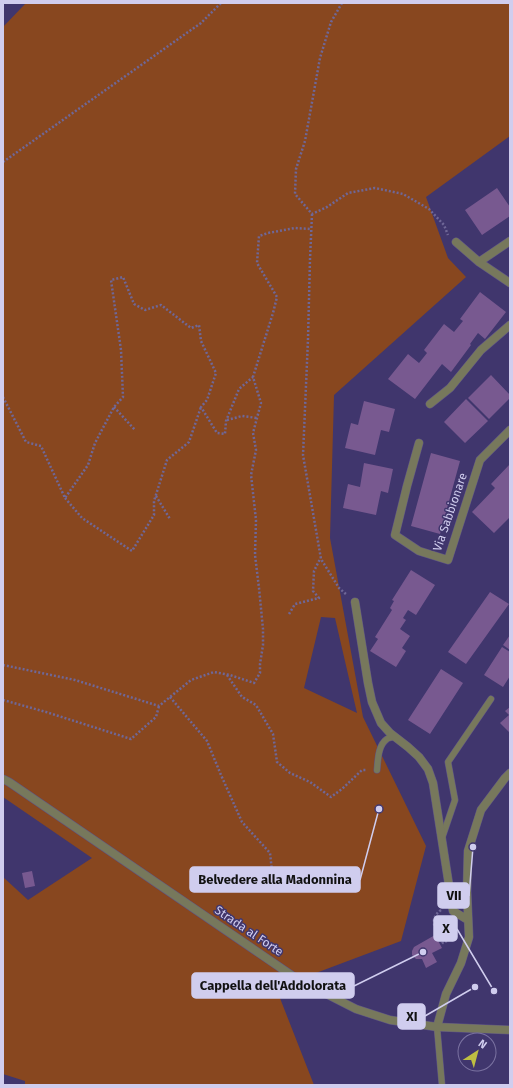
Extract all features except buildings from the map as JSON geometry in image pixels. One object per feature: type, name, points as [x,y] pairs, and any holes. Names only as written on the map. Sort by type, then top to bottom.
[{"type":"street","points":[[479,262],[510,241]]},
{"type":"street","points":[[456,242],[479,262],[510,283]]},
{"type":"street","points":[[430,404],[450,388],[481,350],[510,325]]},
{"type":"street","name":"Via Sabbionare","points":[[419,443],[395,535],[419,551],[448,560],[480,460],[510,430]]},
{"type":"street","points":[[355,602],[372,702],[380,723],[394,737],[419,757],[428,769],[433,783],[453,911],[468,920]]},
{"type":"street","points":[[437,1027],[446,994],[461,963],[469,937],[467,891],[468,851],[481,810],[505,778],[510,774]]},
{"type":"street","name":"Strada al Forte","points":[[3,779],[297,979],[356,1009],[390,1020],[437,1027],[510,1030]]},
{"type":"lane","points":[[442,839],[455,800],[448,762],[491,699]]},
{"type":"lane","points":[[377,770],[381,746],[388,738],[394,737]]},
{"type":"lane","points":[[437,1027],[442,1085]]},
{"type":"path","points":[[3,162],[201,23],[221,3]]},
{"type":"path","points":[[342,3],[331,22],[320,58],[305,141],[296,169],[295,194],[312,214],[303,455],[321,557],[339,588],[355,602]]},
{"type":"path","points":[[312,214],[327,207],[348,193],[375,188],[403,194],[429,208],[444,225],[447,234],[456,242]]},
{"type":"path","points":[[201,407],[217,433],[225,434],[226,420],[239,389],[253,377],[277,297],[257,263],[259,236],[295,228],[311,229]]},
{"type":"path","points":[[3,398],[26,442],[41,446],[65,498],[82,518],[132,551],[154,515],[154,501],[167,460],[189,442],[201,407],[207,400],[216,373],[201,341],[199,325],[191,328],[161,305],[145,310],[134,304],[123,277],[111,280],[121,350],[123,397],[114,407],[95,443],[88,466],[65,498]]},
{"type":"path","points":[[3,700],[131,739],[156,717],[160,706],[191,680],[214,672],[226,674],[254,683],[260,673],[263,629],[255,555],[256,520],[251,475],[256,450],[253,432],[261,403],[253,377]]},
{"type":"path","points":[[114,407],[135,430]]},
{"type":"path","points":[[226,420],[242,416],[257,418]]},
{"type":"path","points":[[156,496],[170,519]]},
{"type":"path","points":[[289,614],[295,604],[319,598],[313,591],[314,571],[321,557]]},
{"type":"path","points":[[3,665],[75,680],[160,706]]},
{"type":"path","points":[[226,674],[242,697],[256,705],[274,734],[277,762],[290,773],[310,782],[331,797],[362,770],[377,770]]},
{"type":"path","points":[[170,697],[207,741],[242,822],[270,853],[272,871]]},
{"type":"path","points":[[452,902],[437,912],[433,925],[443,943],[452,938]]},
{"type":"shaded area","points":[[26,3],[510,3],[510,136],[426,197],[448,258],[466,277],[334,395],[330,538],[363,717],[426,846],[401,941],[276,988],[314,1085],[25,1085],[25,1081],[3,1074],[3,877],[28,900],[92,858],[3,797],[3,27]],"holes":[[[321,617],[335,618],[357,713],[304,688]]]},
{"type":"place","name":"Belvedere alla Madonnina","points":[[379,809]]},
{"type":"place","name":"VII","points":[[473,847]]},
{"type":"place","name":"Cappella dell'Addolorata","points":[[423,952]]},
{"type":"place","name":"XI","points":[[475,987]]},
{"type":"place","name":"X","points":[[494,991]]}]
